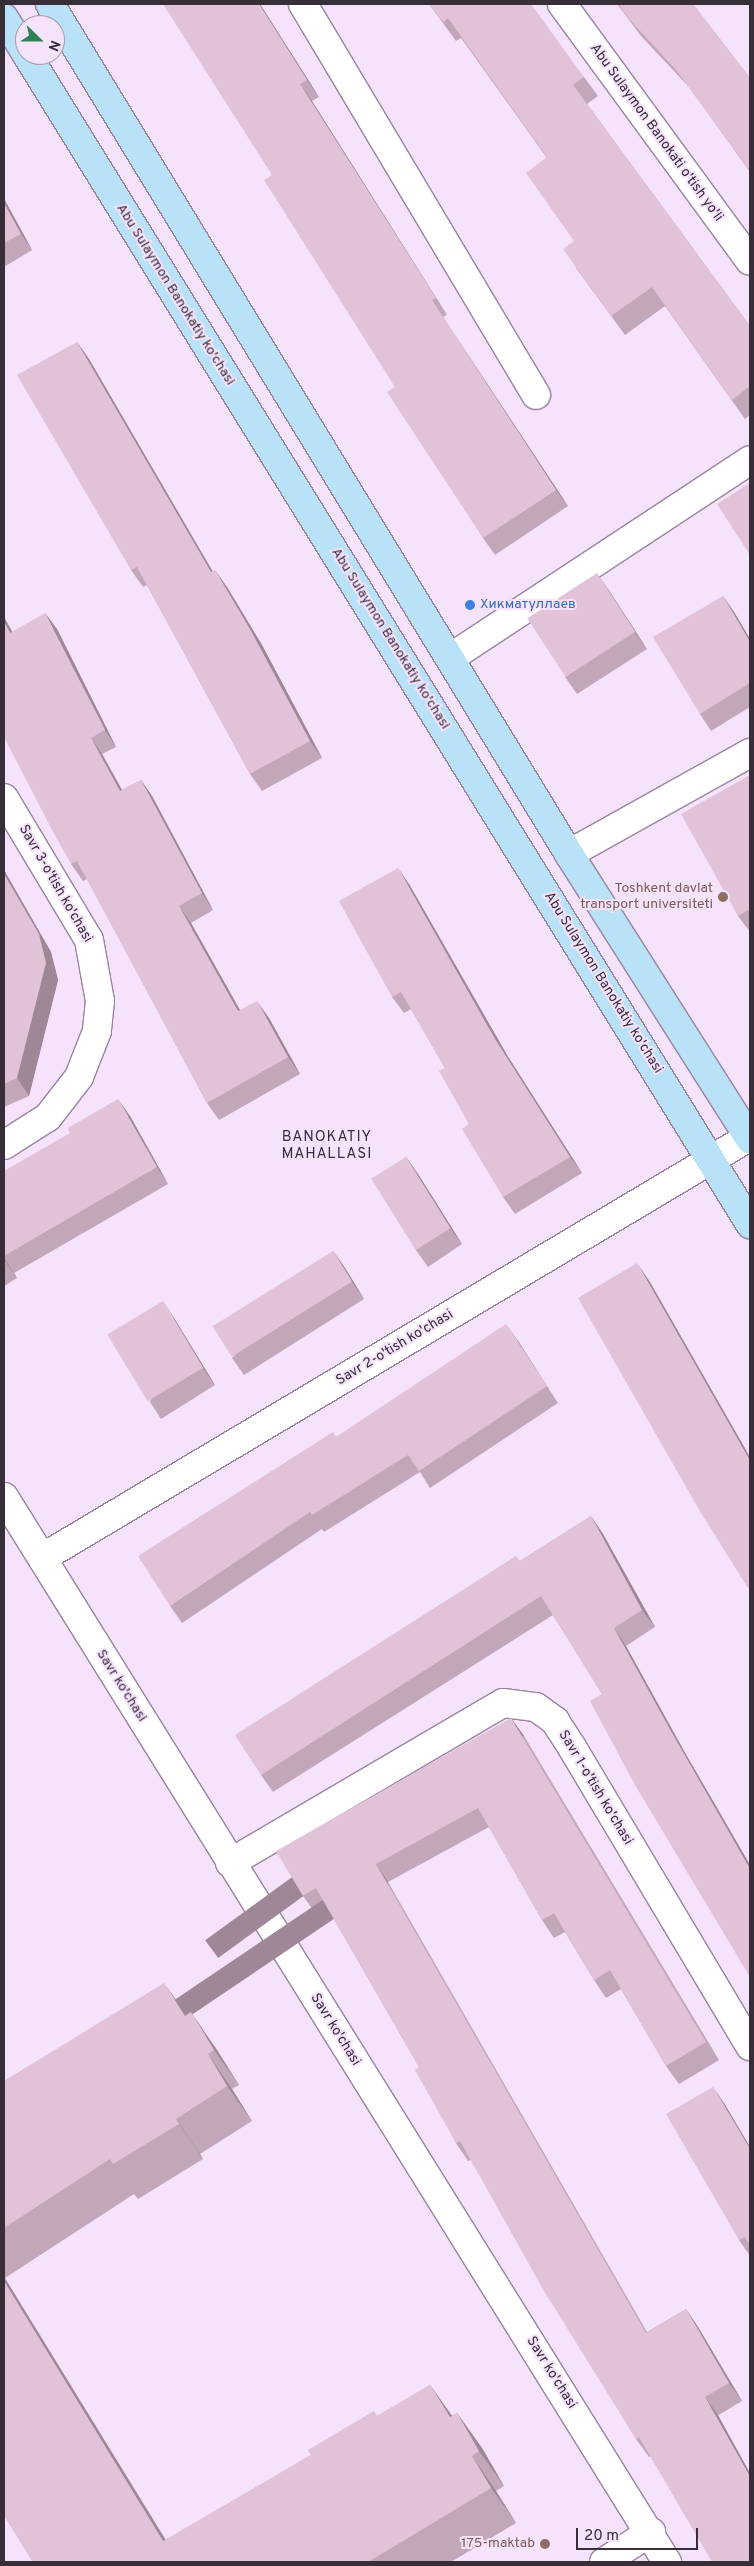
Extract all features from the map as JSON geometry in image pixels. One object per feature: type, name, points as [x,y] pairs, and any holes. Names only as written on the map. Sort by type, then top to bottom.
[{"type":"main road","points":[[58,7],[569,854],[750,1138]]},
{"type":"main road","name":"Abu Sulaymon Banokatiy ko'chasi","points":[[4,18],[15,36]]},
{"type":"main road","name":"Abu Sulaymon Banokatiy ko'chasi","points":[[33,65],[750,1224]]},
{"type":"street","points":[[303,4],[536,395]]},
{"type":"street","name":"Abu Sulaymon Banokati o'tish yo'li","points":[[562,4],[750,262]]},
{"type":"street","points":[[450,658],[750,460]]},
{"type":"street","points":[[569,854],[750,753]]},
{"type":"street","name":"Savr 3-o'tish ko'chasi","points":[[4,798],[89,940],[100,1001],[97,1031],[79,1077],[48,1118],[4,1145]]},
{"type":"street","name":"Savr 2-o'tish ko'chasi","points":[[42,1558],[750,1138]]},
{"type":"street","name":"Savr ko'chasi","points":[[4,1496],[230,1863],[651,2532],[667,2562]]},
{"type":"street","name":"Savr 1-o'tish ko'chasi","points":[[230,1863],[503,1703],[536,1707],[555,1722],[573,1749],[750,2046]]},
{"type":"street","points":[[604,2562],[651,2532]]},
{"type":"building","points":[[163,4],[259,4],[307,80],[300,84],[436,298],[432,300],[556,490],[483,538],[387,392],[395,387],[264,180],[272,175]]},
{"type":"building","points":[[429,4],[531,4],[584,77],[573,85],[750,326],[750,386],[732,400],[652,287],[611,316],[563,249],[574,241],[526,173],[547,157],[448,18],[443,22]]},
{"type":"building","points":[[618,4],[693,4],[750,78],[750,171],[677,71],[629,19]]},
{"type":"building","points":[[4,203],[21,234],[4,243]]},
{"type":"building","points":[[77,342],[211,572],[215,570],[250,629],[310,741],[250,774],[137,567],[131,570],[17,375]]},
{"type":"building","points":[[750,483],[750,555],[717,504]]},
{"type":"building","points":[[597,573],[635,632],[566,677],[527,618]]},
{"type":"building","points":[[723,596],[750,642],[750,683],[700,714],[653,637]]},
{"type":"building","points":[[45,613],[105,730],[91,738],[120,791],[141,780],[202,893],[179,906],[238,1011],[257,1001],[288,1057],[207,1103],[77,861],[71,864],[4,737],[4,622],[10,633]]},
{"type":"building","points":[[750,775],[750,909],[738,916],[681,814]]},
{"type":"building","points":[[398,868],[495,1039],[570,1157],[503,1197],[462,1129],[469,1124],[439,1071],[445,1068],[401,992],[392,997],[339,901]]},
{"type":"building","points":[[4,874],[39,934],[46,963],[17,1078],[4,1084]]},
{"type":"building","points":[[118,1099],[157,1167],[4,1256],[4,1171],[70,1133],[68,1128]]},
{"type":"building","points":[[406,1157],[451,1228],[416,1250],[371,1179]]},
{"type":"building","points":[[333,1251],[352,1282],[232,1357],[213,1326]]},
{"type":"building","points":[[637,1263],[750,1461],[750,1587],[748,1588],[701,1513],[578,1298]]},
{"type":"building","points":[[163,1301],[203,1368],[147,1401],[107,1334]]},
{"type":"building","points":[[506,1324],[547,1386],[419,1471],[408,1455],[312,1515],[310,1512],[170,1606],[138,1556],[333,1432],[336,1437]]},
{"type":"building","points":[[591,1516],[642,1610],[614,1628],[750,1869],[750,1977],[635,1785],[590,1701],[602,1694],[541,1596],[261,1775],[235,1735],[516,1556],[520,1561]]},
{"type":"building","points":[[511,1718],[706,2042],[666,2066],[610,1970],[594,1980],[554,1913],[542,1920],[478,1808],[376,1864],[646,2333],[686,2309],[729,2383],[705,2397],[750,2477],[750,2562],[712,2562],[639,2437],[636,2439],[544,2291],[460,2141],[456,2143],[415,2070],[419,2067],[316,1888],[303,1896],[276,1851]]},
{"type":"building","points":[[164,1983],[185,2016],[191,2012],[214,2050],[208,2054],[227,2086],[176,2119],[179,2124],[113,2164],[110,2159],[4,2228],[4,2081]]},
{"type":"building","points":[[713,2087],[750,2149],[750,2245],[745,2237],[739,2240],[666,2114]]},
{"type":"building","points":[[4,2281],[163,2541],[311,2455],[308,2450],[374,2411],[377,2416],[430,2385],[450,2417],[457,2413],[479,2451],[472,2456],[491,2488],[368,2562],[33,2562],[4,2515]]},
{"type":"place","name":"Хикматуллаев","points":[[470,605]]},
{"type":"place","name":"Toshkent davlat transport universiteti","points":[[723,897]]},
{"type":"place","name":"175-maktab","points":[[545,2544]]},
{"type":"district","name":"BANOKATIY MAHALLASI","points":[[327,1146]]}]
